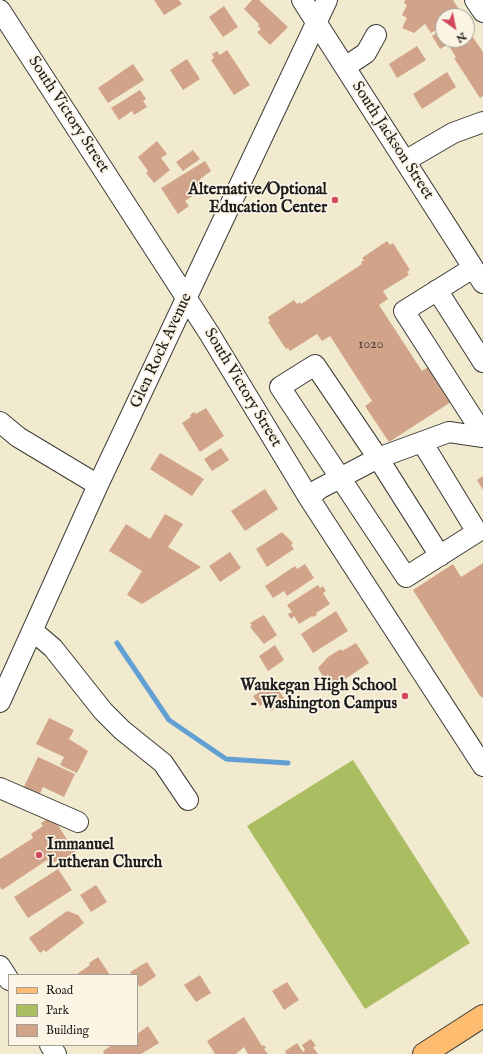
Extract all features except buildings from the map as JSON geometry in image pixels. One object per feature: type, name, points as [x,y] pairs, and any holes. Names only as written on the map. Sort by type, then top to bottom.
[{"type":"main road","points":[[424,1054],[483,1016]]},
{"type":"street","name":"South Jackson Street","points":[[302,0],[478,275]]},
{"type":"street","name":"Glen Rock Avenue","points":[[0,702],[98,485],[187,299],[326,0]]},
{"type":"street","points":[[475,0],[483,12]]},
{"type":"street","name":"South Victory Street","points":[[0,10],[209,333],[309,498],[406,645],[483,766]]},
{"type":"street","points":[[344,67],[366,53],[376,34]]},
{"type":"street","points":[[405,161],[453,133],[483,122]]},
{"type":"street","points":[[478,275],[437,290],[404,311],[483,434]]},
{"type":"street","points":[[437,290],[483,362]]},
{"type":"street","points":[[422,442],[477,532],[440,556],[406,577],[280,387],[315,365],[378,458],[440,556]]},
{"type":"street","points":[[0,422],[18,437],[98,485]]},
{"type":"street","points":[[309,498],[319,490],[378,458],[449,432],[483,437]]},
{"type":"street","points":[[33,631],[53,648],[103,711],[122,730],[163,763],[188,800]]},
{"type":"street","points":[[0,788],[78,822]]},
{"type":"street","points":[[0,966],[8,978]]},
{"type":"green space","points":[[353,760],[470,943],[365,1009],[247,826]]},
{"type":"waterway","points":[[117,643],[169,720],[226,759],[288,763]]},
{"type":"place","name":"Alternative/Optional Education Center","points":[[335,200]]},
{"type":"place","name":"Waukegan High School - Washington Campus","points":[[405,696]]},
{"type":"place","name":"Immanuel Lutheran Church","points":[[39,855]]}]
